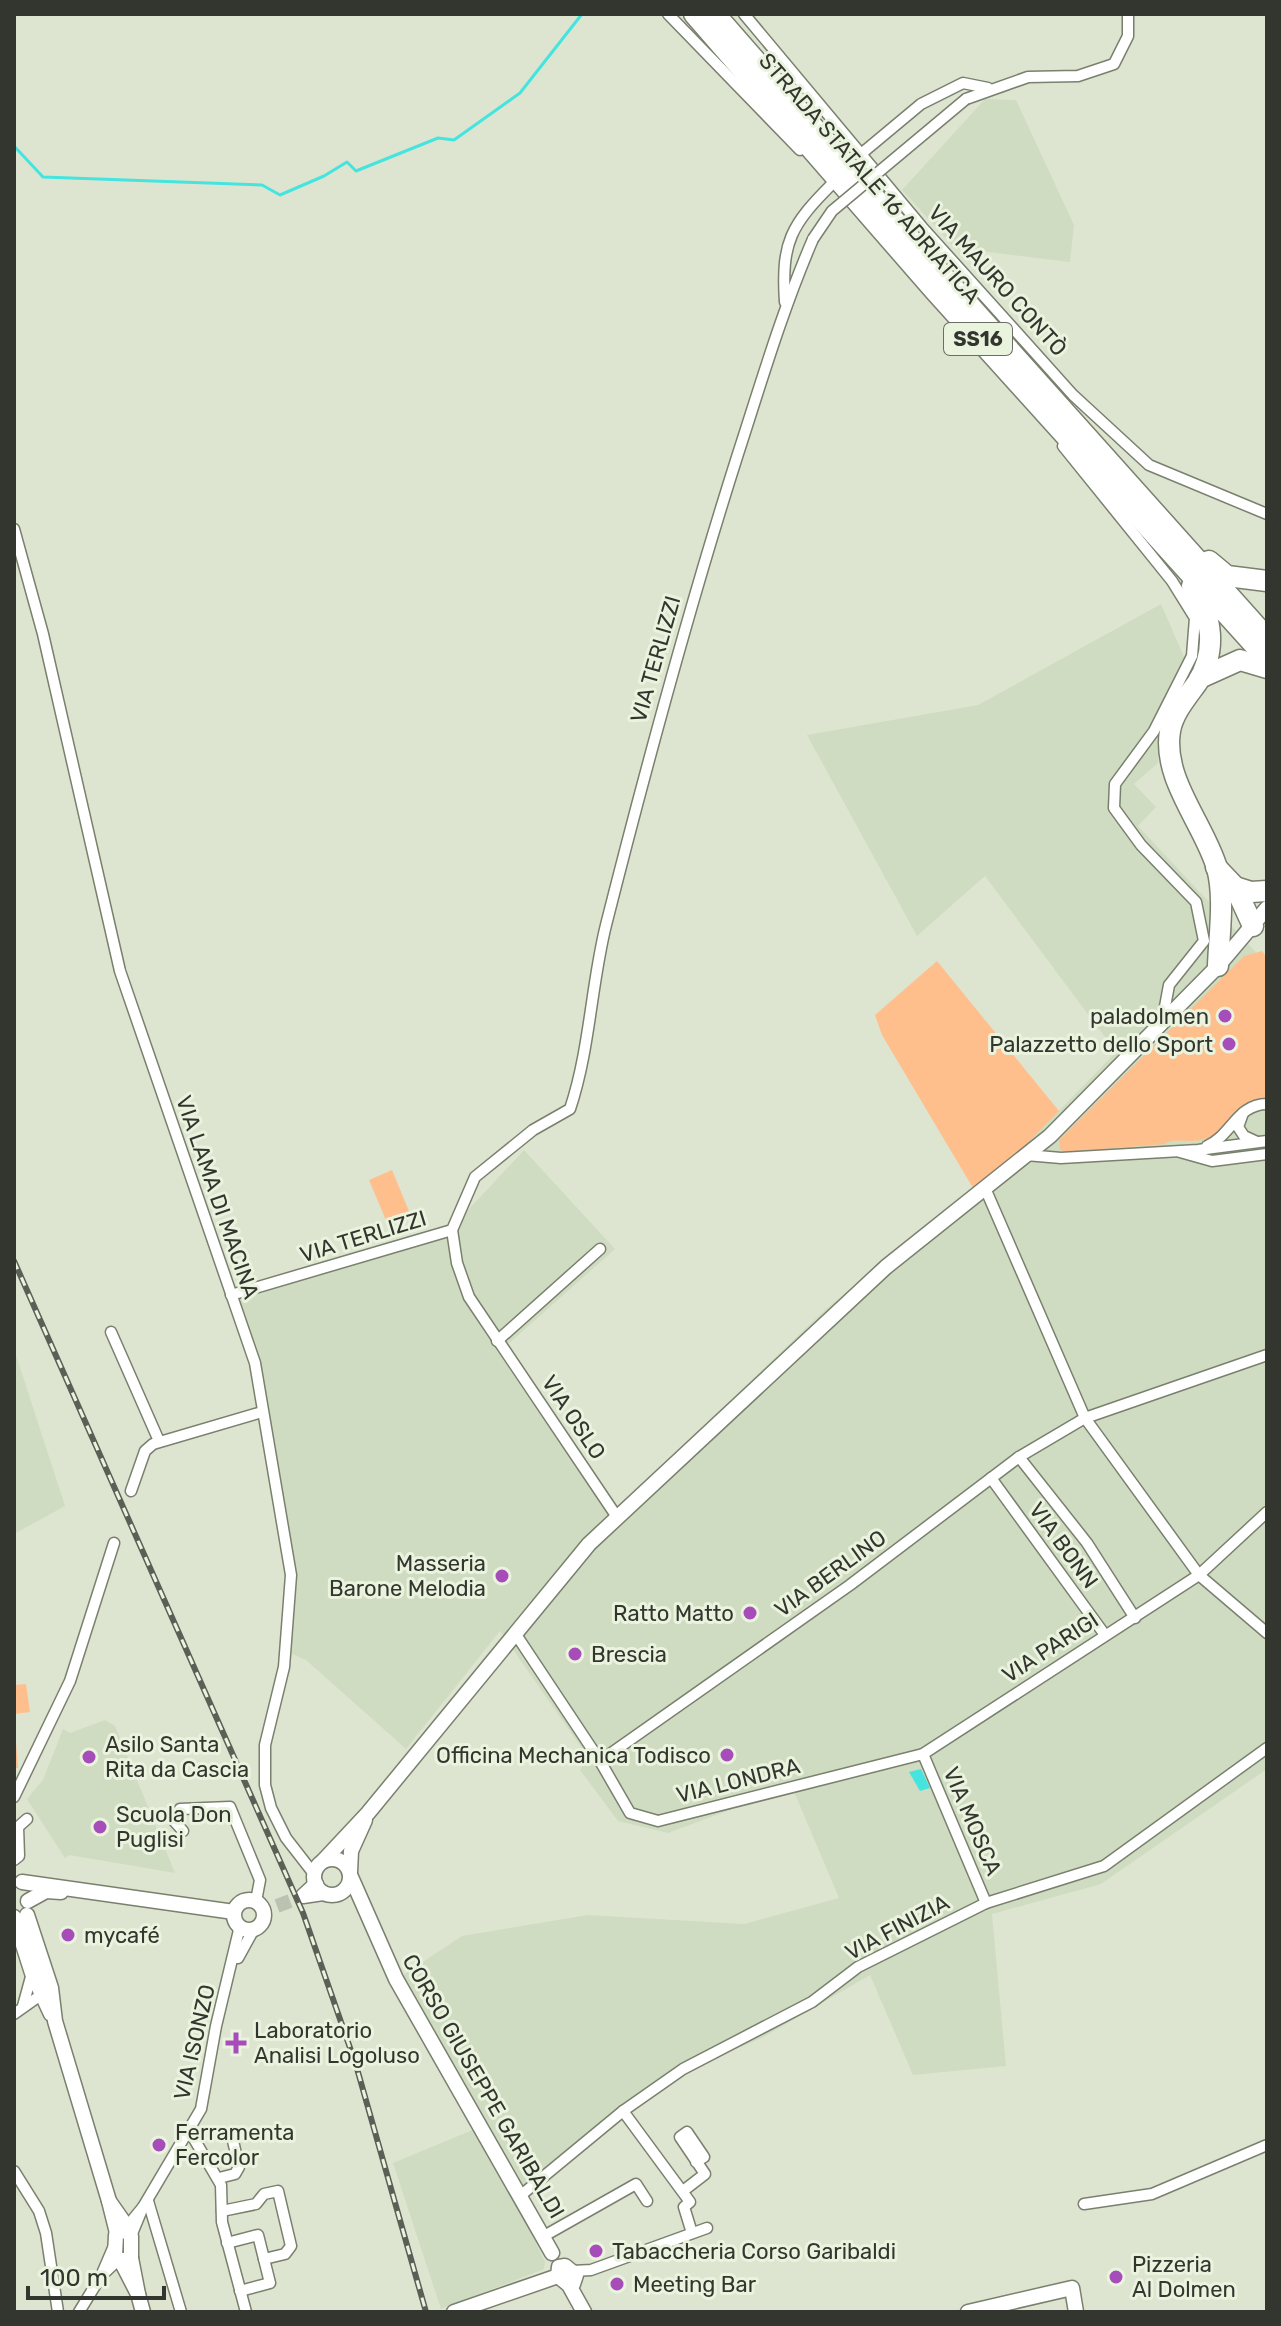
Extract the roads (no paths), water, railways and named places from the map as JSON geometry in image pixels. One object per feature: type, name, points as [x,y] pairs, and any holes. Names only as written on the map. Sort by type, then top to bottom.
[{"type":"highway","name":"STRADA STATALE 16 ADRIATICA","points":[[694,14],[934,290],[1267,659]]},
{"type":"highway","name":"STRADA STATALE 16 ADRIATICA","points":[[715,14],[1267,638]]},
{"type":"highway","points":[[1128,504],[1200,597],[1213,639],[1200,678],[1177,712],[1170,729],[1170,750],[1175,773],[1227,891],[1253,926]]},
{"type":"highway","points":[[1170,529],[1227,576],[1267,581]]},
{"type":"highway","points":[[1200,678],[1240,660],[1267,668]]},
{"type":"highway","points":[[1227,891],[1267,891]]},
{"type":"highway","points":[[1218,966],[1227,891]]},
{"type":"street","points":[[668,14],[832,184],[1054,434],[1172,581],[1195,618],[1192,656],[1175,692],[1154,731],[1115,784],[1114,808],[1141,845],[1196,902],[1204,941],[1169,985],[1162,1023]]},
{"type":"street","name":"VIA MAURO CONTÒ","points":[[744,14],[861,154],[1073,395],[1149,465],[1267,514]]},
{"type":"street","name":"VIA TERLIZZI","points":[[231,1295],[452,1230],[475,1177],[533,1130],[570,1109],[580,1078],[595,970],[649,754],[700,576],[785,303],[813,239],[832,211],[966,99],[1028,77],[1078,76],[1114,64],[1128,36],[1128,14]]},
{"type":"street","points":[[861,154],[921,104],[963,83],[990,88]]},
{"type":"street","points":[[785,303],[783,268],[799,217],[832,184]]},
{"type":"street","name":"VIA LAMA DI MACINA","points":[[14,529],[43,634],[120,971],[255,1363],[291,1575],[284,1667],[265,1745],[265,1785],[271,1808],[286,1838],[322,1881]]},
{"type":"street","points":[[322,1881],[368,1813],[589,1544],[886,1267],[1050,1136],[1218,966],[1267,908]]},
{"type":"street","points":[[1198,1150],[1223,1138],[1245,1110],[1267,1104]]},
{"type":"street","points":[[1245,1110],[1238,1127],[1244,1136],[1263,1142]]},
{"type":"street","points":[[1025,1155],[1061,1158],[1198,1150],[1263,1142]]},
{"type":"street","points":[[1179,1151],[1197,1160],[1212,1161],[1267,1154]]},
{"type":"street","points":[[985,1188],[1085,1418],[1199,1575],[1267,1633]]},
{"type":"street","name":"VIA OSLO","points":[[452,1230],[457,1263],[469,1297],[617,1517]]},
{"type":"street","points":[[497,1341],[600,1249]]},
{"type":"street","points":[[111,1332],[159,1441]]},
{"type":"street","name":"VIA BERLINO","points":[[600,1761],[850,1585],[1019,1457],[1085,1418],[1267,1355]]},
{"type":"street","points":[[131,1491],[145,1451],[159,1441],[262,1412]]},
{"type":"street","points":[[1019,1457],[1087,1543],[1135,1618]]},
{"type":"street","name":"VIA BONN","points":[[991,1478],[1105,1635]]},
{"type":"street","name":"VIA PARIGI","points":[[923,1754],[1199,1575],[1267,1512]]},
{"type":"street","points":[[14,1797],[70,1681],[114,1543]]},
{"type":"street","name":"VIA LONDRA","points":[[515,1633],[600,1761],[630,1813],[658,1821],[923,1754]]},
{"type":"street","name":"VIA FINIZIA","points":[[520,2196],[623,2111],[683,2069],[812,2002],[858,1967],[986,1903],[1104,1866],[1267,1748]]},
{"type":"street","name":"VIA MOSCA","points":[[923,1754],[986,1903]]},
{"type":"street","name":"VIA ISONZO","points":[[79,2312],[123,2234],[190,2132],[201,2109],[222,1999],[260,1880],[230,1807],[180,1809],[174,1821],[183,1831]]},
{"type":"street","points":[[322,1881],[348,1887],[351,1851],[368,1813]]},
{"type":"street","points":[[14,1860],[19,1856],[18,1827],[27,1819]]},
{"type":"street","points":[[322,1881],[340,1860],[350,1875]]},
{"type":"street","name":"CORSO GIUSEPPE GARIBALDI","points":[[350,1875],[377,1941],[552,2253],[595,2312]]},
{"type":"street","points":[[46,1992],[32,1973],[16,1879],[249,1916]]},
{"type":"street","name":"CORSO GIUSEPPE GARIBALDI","points":[[322,1881],[351,1907],[377,1941]]},
{"type":"street","points":[[21,1913],[52,1890],[249,1916]]},
{"type":"street","points":[[21,1913],[109,2201],[123,2221],[123,2260],[143,2312]]},
{"type":"street","points":[[18,2011],[32,1973]]},
{"type":"street","points":[[18,2011],[46,1992]]},
{"type":"street","points":[[623,2111],[690,2202],[684,2207],[692,2233]]},
{"type":"street","points":[[190,2132],[206,2165],[219,2178],[227,2243],[246,2312]]},
{"type":"street","points":[[219,2178],[235,2174],[239,2167],[231,2132]]},
{"type":"street","points":[[1084,2204],[1152,2194],[1267,2145]]},
{"type":"street","points":[[683,2191],[705,2174],[696,2162]]},
{"type":"street","points":[[14,2171],[42,2222],[58,2312]]},
{"type":"street","points":[[544,2236],[636,2184],[647,2201]]},
{"type":"street","points":[[222,2211],[256,2204],[264,2194],[278,2191],[291,2246],[285,2254],[264,2259]]},
{"type":"street","points":[[145,2204],[181,2312]]},
{"type":"street","points":[[454,2312],[566,2275],[591,2270],[707,2228]]},
{"type":"street","points":[[227,2243],[258,2235],[270,2283],[240,2291]]},
{"type":"street","name":"VIA ISONZO","points":[[101,2276],[123,2260]]},
{"type":"street","name":"CORSO GIUSEPPE GARIBALDI","points":[[566,2275],[584,2312]]},
{"type":"street","points":[[968,2312],[1072,2288],[1076,2312]]},
{"type":"water","points":[[921,1769],[930,1788],[920,1791],[909,1772]]},
{"type":"waterway","points":[[14,146],[43,177],[262,185],[280,195],[347,162],[356,171],[438,138],[454,140],[520,93],[582,14]]},
{"type":"tunnel","points":[[277,1906],[303,1896]]},
{"type":"railway","points":[[14,1261],[303,1913],[356,2065],[426,2312]]},
{"type":"place","name":"paladolmen","points":[[1225,1016]]},
{"type":"place","name":"Palazzetto dello Sport","points":[[1229,1044]]},
{"type":"place","name":"Masseria Barone Melodia","points":[[502,1576]]},
{"type":"place","name":"Ratto Matto","points":[[750,1613]]},
{"type":"place","name":"Brescia","points":[[575,1654]]},
{"type":"place","name":"Officina Mechanica Todisco","points":[[727,1755]]},
{"type":"place","name":"Asilo Santa Rita da Cascia","points":[[89,1757]]},
{"type":"place","name":"Scuola Don Puglisi","points":[[100,1827]]},
{"type":"place","name":"mycafé","points":[[68,1935]]},
{"type":"place","name":"Laboratorio Analisi Logoluso","points":[[236,2043]]},
{"type":"place","name":"Ferramenta Fercolor","points":[[159,2145]]},
{"type":"place","name":"Tabaccheria Corso Garibaldi","points":[[596,2251]]},
{"type":"place","name":"Pizzeria Al Dolmen","points":[[1116,2277]]},
{"type":"place","name":"Meeting Bar","points":[[617,2284]]}]
